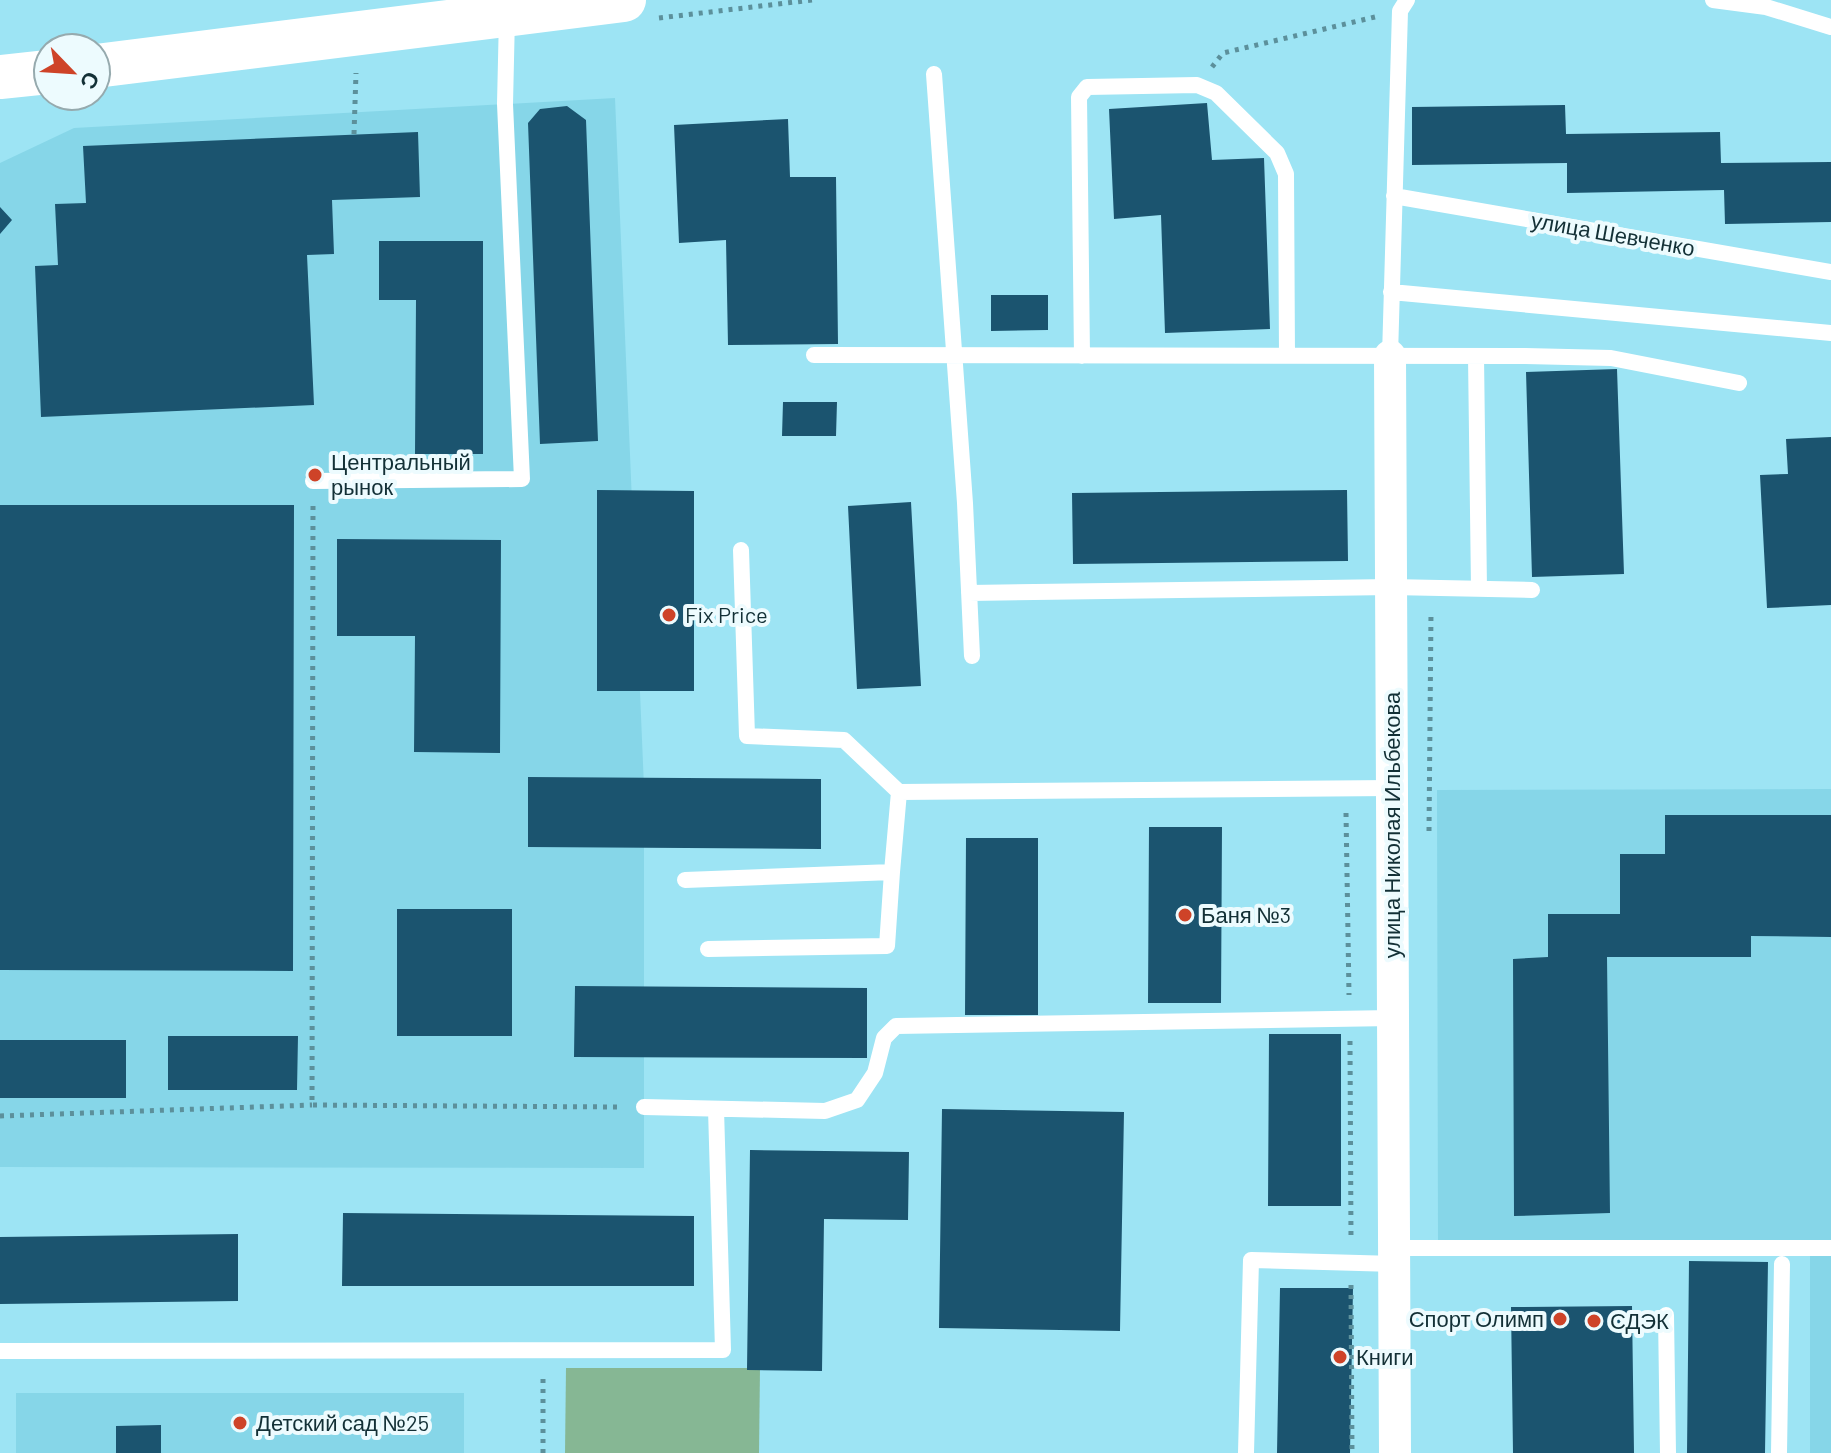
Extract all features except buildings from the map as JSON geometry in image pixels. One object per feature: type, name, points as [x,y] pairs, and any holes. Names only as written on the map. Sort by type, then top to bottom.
[{"type":"main road","points":[[112,64],[624,0]]},
{"type":"main road","points":[[0,77],[32,74]]},
{"type":"street","name":"улица Николая Ильбекова","points":[[1390,356],[1395,1453]]},
{"type":"lane","points":[[1713,0],[1766,7],[1831,27]]},
{"type":"lane","name":"улица Николая Ильбекова","points":[[1390,356],[1403,6]]},
{"type":"lane","points":[[313,481],[522,479],[505,104],[507,14]]},
{"type":"lane","points":[[934,74],[972,656]]},
{"type":"lane","points":[[1082,356],[1079,97],[1087,87],[1197,85],[1216,93],[1277,153],[1286,174],[1287,356]]},
{"type":"lane","name":"улица Шевченко","points":[[1394,196],[1831,272]]},
{"type":"lane","points":[[1391,292],[1831,333]]},
{"type":"lane","points":[[814,355],[1611,358],[1739,383]]},
{"type":"lane","points":[[1476,356],[1479,589]]},
{"type":"lane","points":[[741,550],[747,736],[844,740],[899,792],[1392,788]]},
{"type":"lane","points":[[969,593],[1391,587],[1532,590]]},
{"type":"lane","points":[[708,949],[887,946],[899,792]]},
{"type":"lane","points":[[685,880],[892,872]]},
{"type":"lane","points":[[644,1107],[825,1111],[857,1100],[875,1073],[884,1038],[896,1026],[1393,1018]]},
{"type":"lane","points":[[0,1351],[723,1350],[716,1109]]},
{"type":"lane","points":[[1246,1453],[1251,1260],[1351,1263],[1394,1256],[1831,1248]]},
{"type":"lane","points":[[1779,1453],[1782,1264]]},
{"type":"lane","points":[[1666,1315],[1668,1453]]},
{"type":"path","points":[[1197,85],[1223,53],[1403,6]]},
{"type":"path","points":[[312,1105],[313,481]]},
{"type":"path","points":[[1346,788],[1352,1453]]},
{"type":"path","points":[[0,1116],[312,1105],[644,1107]]},
{"type":"path","points":[[543,1352],[543,1453]]},
{"type":"shaded area","name":"Центральный рынок","points":[[615,98],[644,787],[644,1168],[0,1167],[0,163],[74,128]]},
{"type":"shaded area","points":[[1831,789],[1831,1241],[1438,1244],[1437,790]]},
{"type":"shaded area","points":[[1810,1254],[1831,1254],[1831,1453],[1810,1453]]},
{"type":"shaded area","name":"Детский сад №25","points":[[16,1393],[464,1393],[464,1453],[16,1453]]},
{"type":"green space","points":[[566,1368],[760,1368],[759,1453],[565,1453]]},
{"type":"place","name":"Центральный рынок","points":[[315,475]]},
{"type":"place","name":"Fix Price","points":[[669,615]]},
{"type":"place","name":"Баня №3","points":[[1185,915]]},
{"type":"place","name":"Спорт Олимп","points":[[1560,1319]]},
{"type":"place","name":"СДЭК","points":[[1594,1321]]},
{"type":"place","name":"Книги","points":[[1340,1357]]},
{"type":"place","name":"Детский сад №25","points":[[240,1423]]}]
